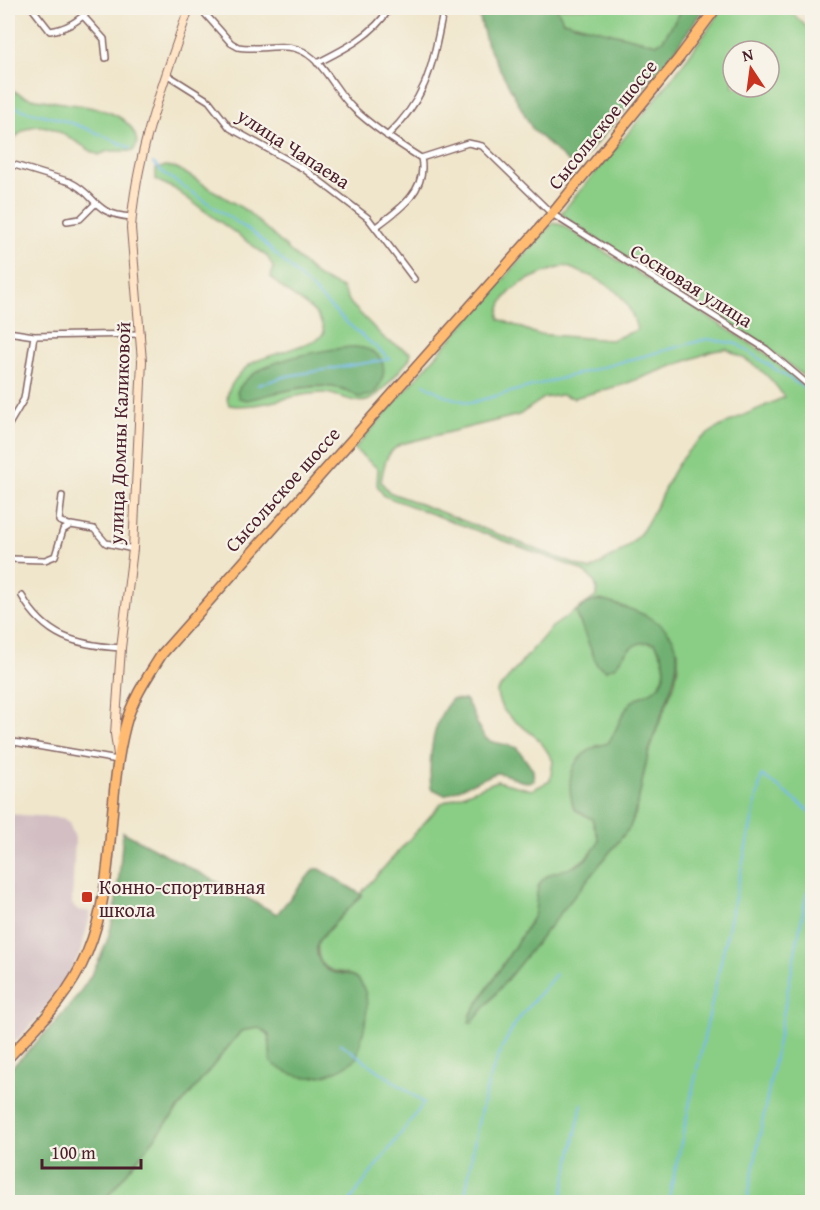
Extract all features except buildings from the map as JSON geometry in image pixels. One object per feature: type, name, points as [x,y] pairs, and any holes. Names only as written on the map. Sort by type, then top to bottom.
[{"type":"highway","name":"Сысольское шоссе","points":[[8,1058],[60,1002],[77,976],[88,950],[98,919],[110,846],[118,760],[125,724],[148,675],[178,633],[552,214],[666,75],[716,8]]},
{"type":"main road","name":"улица Домны Каликовой","points":[[118,760],[115,734],[121,648],[133,549],[140,442],[141,334],[132,217],[153,116],[189,8]]},
{"type":"street","points":[[32,8],[50,31],[60,30],[84,17],[91,8]]},
{"type":"street","points":[[200,8],[237,47],[297,49],[317,63],[352,108],[387,136],[421,158],[423,166],[412,197],[377,226]]},
{"type":"street","points":[[317,63],[367,35],[379,24],[390,8]]},
{"type":"street","points":[[387,136],[426,86],[444,8]]},
{"type":"street","points":[[84,17],[104,39],[106,58]]},
{"type":"street","name":"улица Чапаева","points":[[166,74],[209,101],[230,128],[304,169],[377,226],[414,279]]},
{"type":"street","name":"Сосновая улица","points":[[421,158],[475,142],[482,146],[552,214],[766,349],[813,388]]},
{"type":"street","points":[[8,163],[70,182],[80,187],[95,204],[108,213],[132,217]]},
{"type":"street","points":[[67,221],[80,219],[95,204]]},
{"type":"street","points":[[8,332],[34,336],[141,334]]},
{"type":"street","points":[[8,426],[24,399],[34,336]]},
{"type":"street","points":[[62,496],[59,521],[94,529],[106,543],[133,549]]},
{"type":"street","points":[[10,559],[45,560],[55,556],[63,530],[70,525]]},
{"type":"street","points":[[22,596],[39,622],[50,631],[85,643],[121,648]]},
{"type":"street","points":[[8,741],[118,760]]},
{"type":"shaded area","points":[[8,814],[63,818],[69,823],[75,838],[72,904],[78,910],[91,912],[81,951],[69,974],[38,1018],[8,1049]]},
{"type":"green space","points":[[477,8],[557,8],[563,21],[656,44],[663,40],[683,8],[704,8],[673,53],[583,159],[569,163],[533,130],[487,45]]},
{"type":"green space","points":[[557,8],[683,8],[663,40],[656,44],[563,21]]},
{"type":"green space","points":[[723,8],[787,8],[812,32],[812,383],[767,347],[566,219],[562,212],[646,112]]},
{"type":"green space","points":[[8,87],[24,96],[108,112],[122,119],[132,129],[137,144],[133,151],[108,151],[99,155],[54,129],[35,126],[24,130],[8,144]]},
{"type":"green space","points":[[166,166],[177,168],[247,211],[318,277],[342,288],[351,304],[386,340],[411,353],[409,360],[382,390],[366,401],[313,393],[253,405],[229,405],[227,399],[231,386],[246,368],[256,361],[318,339],[324,333],[321,323],[310,308],[278,285],[271,277],[273,267],[267,256],[173,188],[156,180],[156,169]],"holes":[[[356,347],[358,397],[350,392],[331,387],[311,387],[281,392],[320,352]]]},
{"type":"green space","points":[[553,223],[562,225],[764,352],[812,393],[812,1202],[103,1202],[241,1031],[259,1028],[269,1035],[271,1062],[347,973],[332,971],[323,965],[318,955],[318,941],[442,803],[497,781],[532,790],[550,781],[553,761],[539,739],[511,718],[501,706],[497,691],[552,627],[597,596],[594,583],[589,576],[577,568],[384,496],[377,485],[378,469],[354,449]],"holes":[[[565,266],[601,281],[620,295],[633,316],[637,330],[611,340],[537,334],[499,319],[500,308],[512,290],[533,277]],[[726,349],[744,358],[766,374],[784,397],[712,431],[701,439],[676,467],[649,521],[637,537],[618,553],[590,570],[389,492],[381,482],[388,455],[401,444],[519,415],[544,398],[561,395],[574,398],[622,385],[713,351]],[[577,618],[664,629],[678,651],[675,682],[649,750],[636,812],[630,827],[469,1017],[534,916],[538,902],[538,886],[573,867],[594,849],[599,840],[592,819],[574,809],[596,746],[608,744],[628,706],[634,700],[655,689],[663,678],[663,660],[655,643],[636,644],[623,655],[616,666],[606,670],[597,665],[587,634]]]},
{"type":"green space","points":[[350,347],[371,351],[378,355],[382,362],[383,377],[372,395],[358,397],[346,390],[319,386],[304,387],[247,400],[239,398],[237,392],[245,381],[256,372],[271,365],[321,351]]},
{"type":"green space","points":[[600,600],[636,611],[660,624],[673,639],[677,656],[675,675],[649,751],[639,799],[630,827],[472,1023],[469,1022],[472,1013],[534,916],[540,883],[552,873],[584,860],[599,840],[592,819],[574,809],[570,786],[574,767],[586,752],[608,743],[631,703],[655,689],[665,672],[664,660],[655,643],[648,642],[631,647],[616,666],[606,670],[597,665],[576,612],[586,604]]},
{"type":"green space","points":[[452,699],[465,700],[480,730],[488,739],[517,748],[533,770],[534,781],[519,780],[496,773],[445,795],[431,788],[430,765],[433,741],[440,718]]},
{"type":"green space","points":[[123,832],[277,914],[314,869],[320,869],[362,895],[320,939],[317,947],[319,960],[324,967],[332,972],[355,977],[365,991],[366,1020],[356,1059],[335,1072],[303,1077],[292,1074],[271,1062],[269,1035],[259,1028],[241,1031],[103,1202],[10,1202],[8,1199],[8,1071],[70,1006],[95,969],[114,915]]},
{"type":"waterway","points":[[8,103],[26,111],[75,124],[130,148]]},
{"type":"waterway","points":[[153,163],[166,175],[256,235],[346,322],[390,359]]},
{"type":"waterway","points":[[424,384],[445,396],[470,403],[707,339],[737,344],[804,388]]},
{"type":"waterway","points":[[258,385],[287,376],[390,359]]},
{"type":"waterway","points":[[668,1202],[762,775],[812,813]]},
{"type":"waterway","points":[[747,1202],[807,891]]},
{"type":"waterway","points":[[464,1202],[485,1094],[500,1052],[520,1018],[556,974]]},
{"type":"waterway","points":[[340,1043],[424,1103],[349,1202]]},
{"type":"waterway","points":[[561,1202],[582,1104]]},
{"type":"place","name":"Конно-спортивная школа","points":[[87,897]]}]
